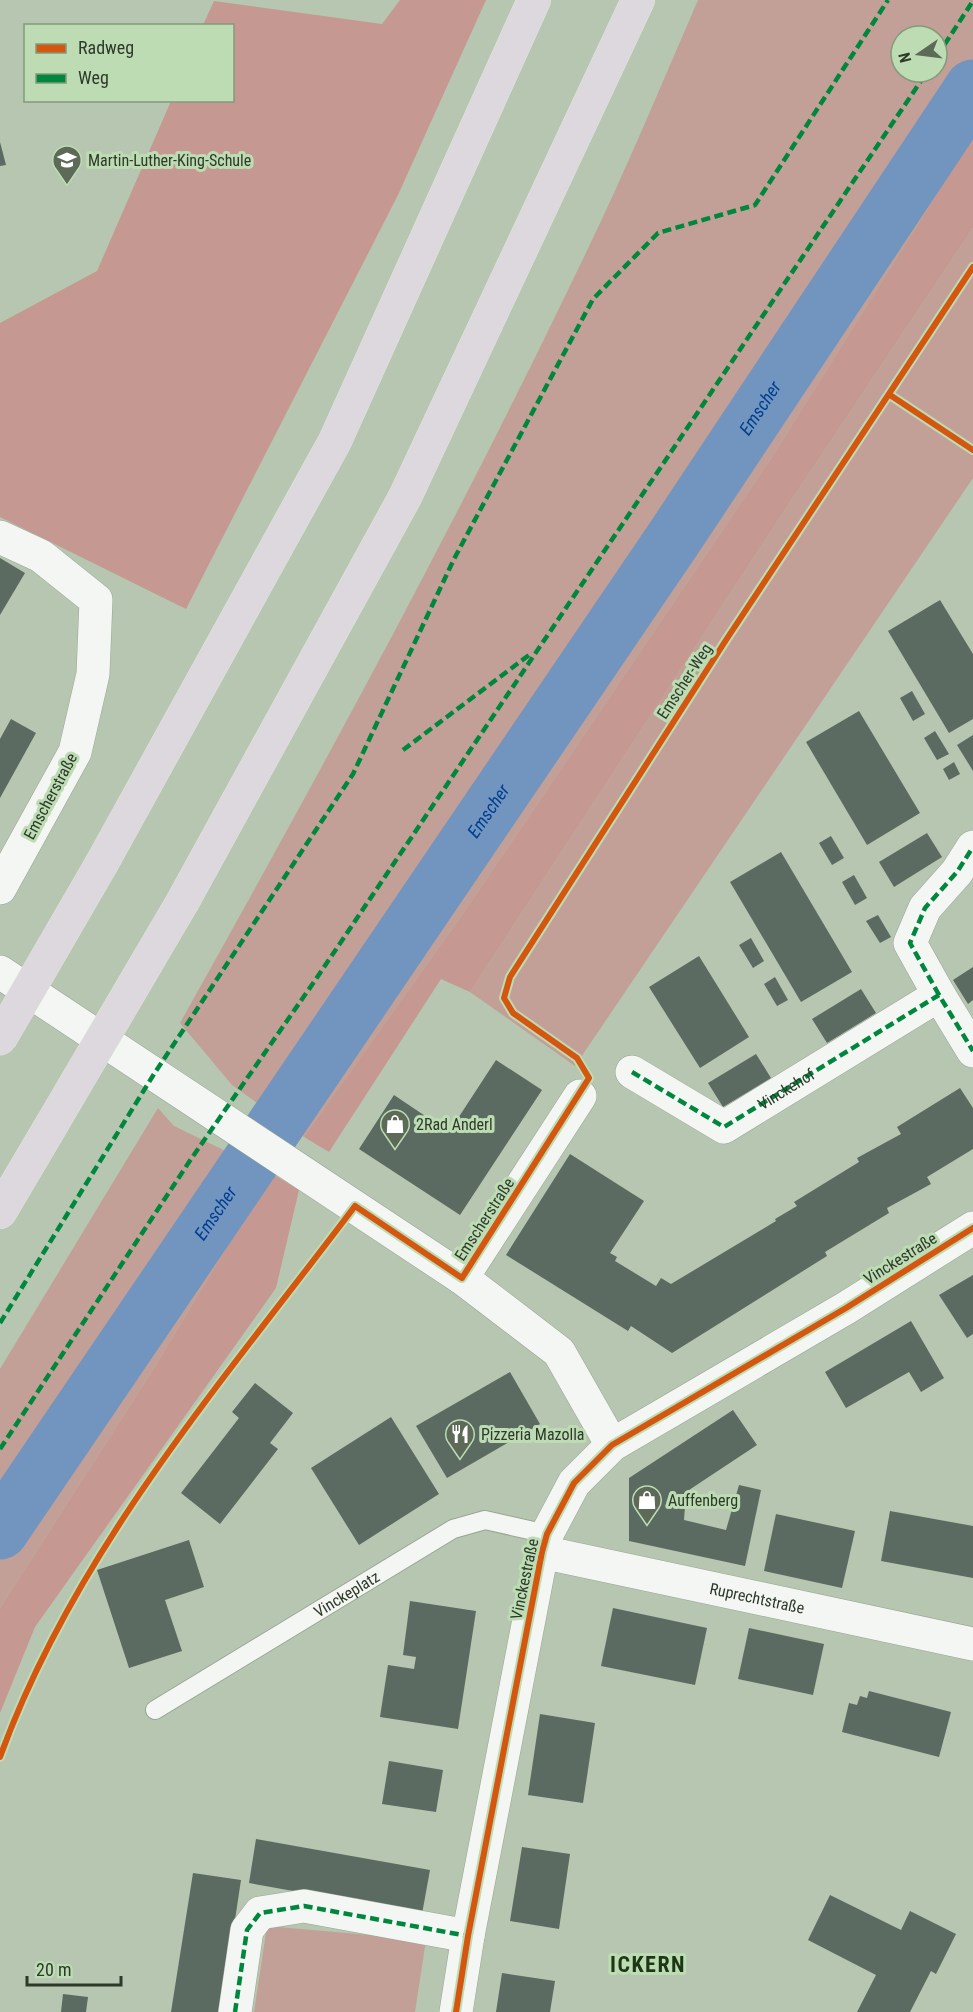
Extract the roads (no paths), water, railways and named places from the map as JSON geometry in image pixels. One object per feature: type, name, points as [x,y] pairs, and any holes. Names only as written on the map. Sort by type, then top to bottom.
[{"type":"highway","points":[[0,1039],[102,863],[335,441],[534,0]]},
{"type":"highway","points":[[0,1212],[183,901],[405,497],[638,0]]},
{"type":"street","name":"Emscherstraße","points":[[0,537],[40,556],[96,600],[93,674],[75,752],[0,888]]},
{"type":"street","points":[[973,847],[957,872],[925,908],[910,944],[973,1051]]},
{"type":"street","name":"Emscherstraße","points":[[0,972],[462,1278],[559,1352],[612,1445]]},
{"type":"street","name":"Vinckehof","points":[[632,1072],[724,1127],[939,995]]},
{"type":"street","name":"Emscherstraße","points":[[462,1278],[580,1096]]},
{"type":"street","name":"Vinckestraße","points":[[456,2012],[468,1935],[545,1543],[574,1483],[612,1445],[846,1308],[973,1228]]},
{"type":"street","name":"Ruprechtstraße","points":[[545,1543],[973,1644]]},
{"type":"street","points":[[235,2012],[247,1930],[261,1913],[304,1906],[468,1935]]},
{"type":"lane","name":"Vinckeplatz","points":[[155,1710],[453,1528],[485,1520],[545,1543]]},
{"type":"waterway","name":"Emscher","points":[[0,1531],[674,538],[973,88]]},
{"type":"place","name":"Martin-Luther-King-Schule","points":[[67,186]]},
{"type":"place","name":"2Rad Anderl","points":[[395,1150]]},
{"type":"place","name":"Pizzeria Mazolla","points":[[460,1460]]},
{"type":"place","name":"Auffenberg","points":[[647,1526]]},
{"type":"district","name":"ICKERN","points":[[648,1964]]}]
